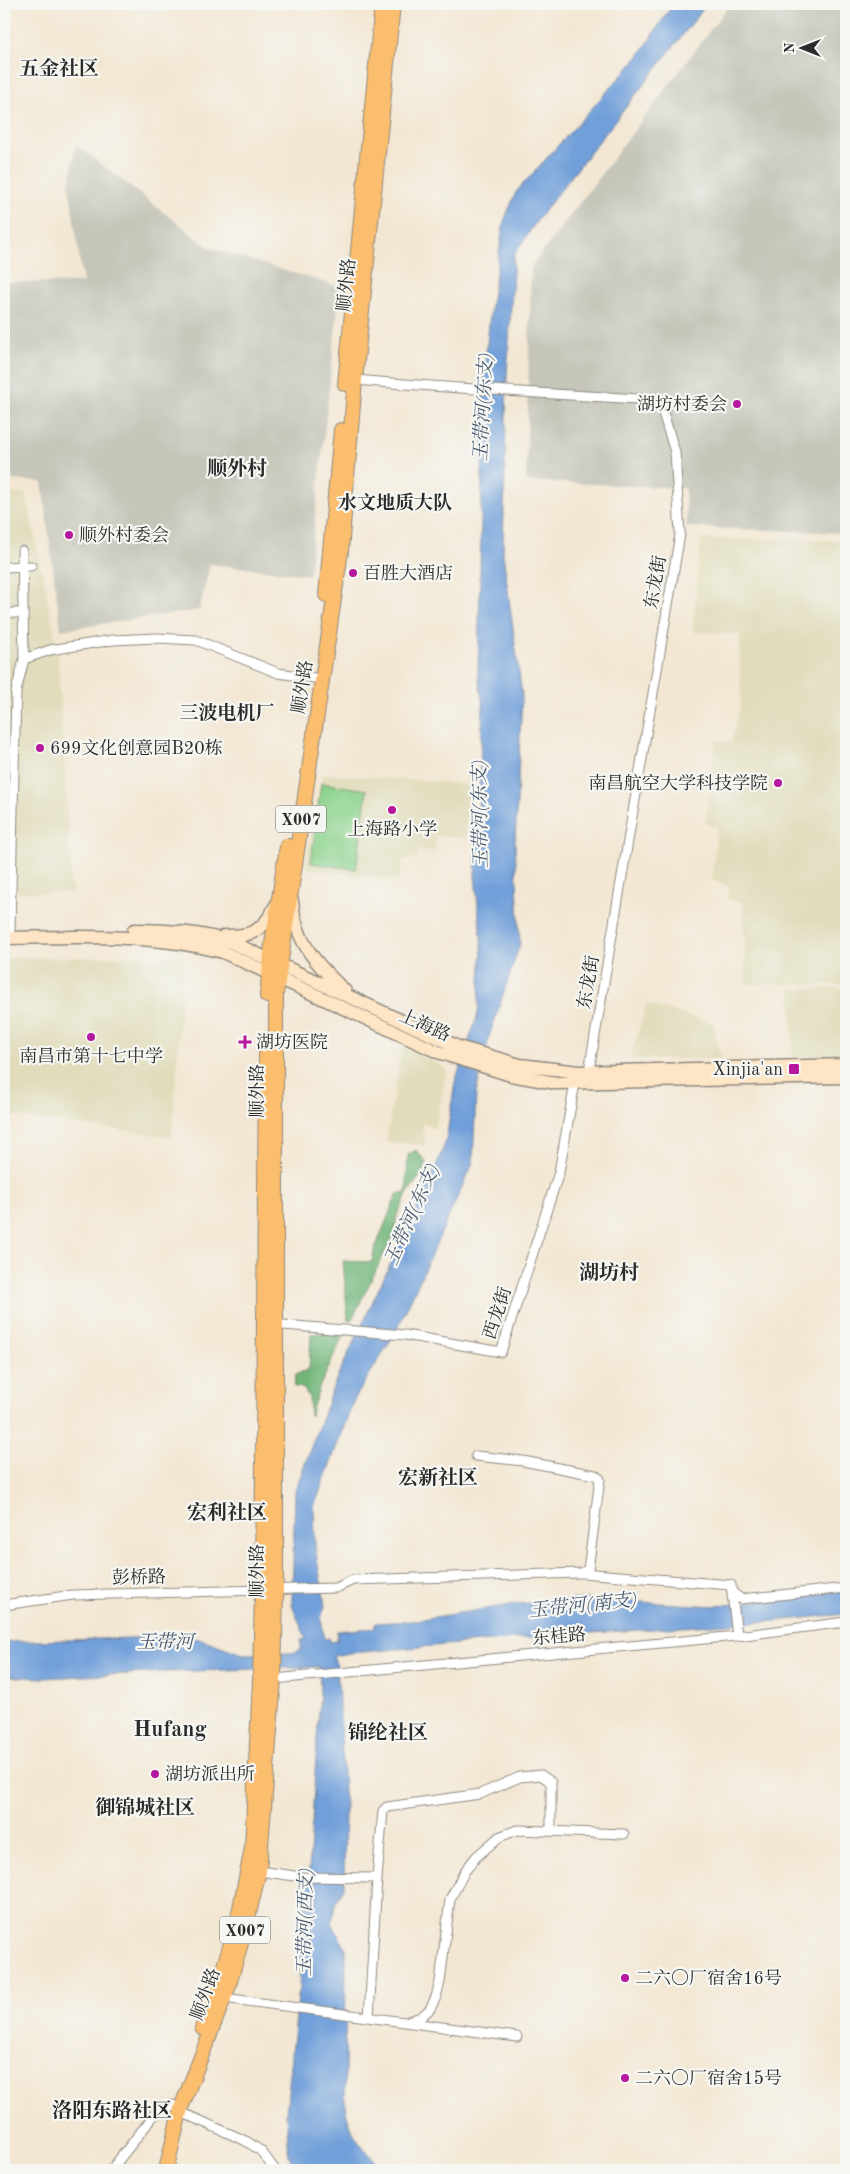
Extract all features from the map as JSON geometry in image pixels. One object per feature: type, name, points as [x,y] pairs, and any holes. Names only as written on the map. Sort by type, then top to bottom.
[{"type":"main road","name":"顺外路","points":[[274,968],[279,900],[326,596],[382,4]]},
{"type":"main road","name":"顺外路","points":[[267,1636],[283,1590],[270,1324],[266,1004],[291,887],[334,602],[393,4]]},
{"type":"main road","points":[[291,887],[297,926],[306,949],[325,972],[354,999]]},
{"type":"main road","points":[[211,936],[245,936],[256,931],[268,921],[279,900]]},
{"type":"main road","name":"上海路","points":[[6,932],[146,930],[185,932],[211,936],[230,942],[274,968],[438,1052],[459,1053],[520,1065],[589,1071],[846,1065]]},
{"type":"main road","name":"上海路","points":[[6,932],[117,936],[200,946],[223,952],[274,968],[354,999],[459,1053],[511,1075],[556,1084],[846,1077]]},
{"type":"main road","name":"顺外路","points":[[166,2170],[177,2106],[224,1998],[260,1871],[267,1680],[267,1636],[262,1591],[270,1324]]},
{"type":"main road","name":"顺外路","points":[[157,2170],[237,1923],[252,1848],[267,1680]]},
{"type":"street","name":"东龙街","points":[[355,380],[477,391],[519,391],[658,400],[675,452],[680,534],[589,1071]]},
{"type":"street","points":[[6,932],[8,799],[16,692],[24,659],[22,613],[26,566],[22,551]]},
{"type":"street","points":[[4,567],[26,566]]},
{"type":"street","points":[[4,613],[22,613]]},
{"type":"street","points":[[24,659],[50,650],[113,640],[156,638],[196,640],[278,673],[314,678]]},
{"type":"street","name":"西龙街","points":[[270,1324],[405,1334],[502,1352],[559,1172],[575,1083]]},
{"type":"street","points":[[476,1456],[523,1461],[595,1476],[600,1479],[591,1559],[588,1570],[582,1573]]},
{"type":"street","name":"彭桥路","points":[[4,1605],[73,1595],[336,1588],[353,1580],[582,1573],[731,1585],[732,1592]]},
{"type":"street","points":[[732,1592],[741,1599],[846,1588]]},
{"type":"street","points":[[732,1592],[736,1633]]},
{"type":"street","name":"东桂路","points":[[267,1680],[846,1622]]},
{"type":"street","points":[[365,2017],[381,1822],[383,1811],[387,1807],[480,1794],[520,1777],[541,1775],[551,1782],[551,1831]]},
{"type":"street","points":[[405,2022],[421,2017],[430,2008],[436,1997],[440,1982],[450,1899],[465,1871],[476,1857],[499,1837],[517,1830],[624,1834]]},
{"type":"street","points":[[260,1871],[302,1877],[376,1878]]},
{"type":"street","points":[[224,1998],[280,2007],[517,2037]]},
{"type":"street","points":[[111,2170],[155,2114],[177,2106],[185,2114],[233,2134],[261,2151],[275,2170]]},
{"type":"shaded area","points":[[730,4],[846,4],[846,533],[687,527],[685,488],[526,481],[531,267]]},
{"type":"shaded area","points":[[76,145],[210,248],[340,287],[309,575],[210,564],[199,610],[61,630],[42,482],[12,480],[4,361],[4,282],[83,283],[69,185]]},
{"type":"shaded area","points":[[4,494],[26,494],[57,645],[72,893],[4,892]]},
{"type":"shaded area","name":"南昌航空大学科技学院","points":[[701,539],[846,540],[846,985],[746,984],[743,903],[727,899],[729,886],[712,880],[717,827],[705,823],[716,740],[731,743],[741,704],[739,634],[692,632]]},
{"type":"shaded area","name":"上海路小学","points":[[323,774],[470,784],[466,838],[436,836],[435,851],[418,850],[418,857],[402,861],[400,881],[305,868]]},
{"type":"shaded area","name":"南昌市第十七中学","points":[[184,956],[172,1137],[4,1115],[4,958]]},
{"type":"shaded area","points":[[791,988],[846,988],[846,1055],[793,1057]]},
{"type":"shaded area","points":[[647,1004],[713,1023],[720,1059],[630,1059]]},
{"type":"shaded area","points":[[402,1047],[447,1069],[435,1129],[422,1122],[425,1145],[386,1142]]},
{"type":"green space","points":[[321,783],[367,790],[356,869],[311,863]]},
{"type":"green space","points":[[416,1150],[426,1162],[425,1169],[409,1191],[397,1215],[394,1234],[352,1319],[348,1320],[343,1261],[372,1262],[374,1251],[397,1194],[406,1193],[408,1155]]},
{"type":"green space","points":[[322,1333],[343,1336],[319,1388],[310,1416],[309,1397],[303,1388],[294,1387],[295,1375],[309,1369],[311,1334]]},
{"type":"water","points":[[673,4],[707,4],[538,219],[514,255],[507,375],[503,554],[522,695],[515,843],[520,944],[489,1037],[476,1093],[473,1163],[397,1330],[354,1400],[314,1507],[315,1546],[325,1606],[321,1618],[324,1639],[329,1638],[330,1642],[337,1641],[337,1631],[375,1628],[375,1623],[410,1621],[516,1604],[582,1599],[717,1606],[846,1590],[846,1614],[773,1621],[563,1635],[333,1656],[337,1666],[345,1807],[344,1888],[335,1904],[332,1923],[346,1949],[345,2106],[351,2127],[358,2141],[383,2170],[298,2170],[289,2157],[286,2113],[299,1988],[302,1929],[308,1886],[320,1691],[319,1667],[44,1678],[4,1676],[4,1642],[161,1637],[201,1639],[243,1654],[293,1653],[301,1649],[301,1640],[306,1639],[292,1605],[295,1491],[335,1382],[434,1171],[446,1141],[455,1082],[478,1014],[482,948],[475,876],[483,705],[478,675],[484,372],[491,305],[504,221],[516,192],[639,56]]},
{"type":"place","name":"湖坊村委会","points":[[737,404]]},
{"type":"place","name":"顺外村委会","points":[[69,535]]},
{"type":"place","name":"百胜大酒店","points":[[353,573]]},
{"type":"place","name":"699文化创意园B20栋","points":[[40,748]]},
{"type":"place","name":"南昌航空大学科技学院","points":[[778,783]]},
{"type":"place","name":"上海路小学","points":[[392,810]]},
{"type":"place","name":"南昌市第十七中学","points":[[91,1037]]},
{"type":"place","name":"湖坊医院","points":[[245,1042]]},
{"type":"place","name":"Xinjia'an","points":[[794,1069]]},
{"type":"place","name":"湖坊派出所","points":[[155,1774]]},
{"type":"place","name":"二六〇厂宿舍16号","points":[[625,1978]]},
{"type":"place","name":"二六〇厂宿舍15号","points":[[625,2078]]},
{"type":"district","name":"五金社区","points":[[59,68]]},
{"type":"district","name":"顺外村","points":[[237,468]]},
{"type":"district","name":"水文地质大队","points":[[395,502]]},
{"type":"district","name":"三波电机厂","points":[[227,712]]},
{"type":"district","name":"湖坊村","points":[[609,1272]]},
{"type":"district","name":"宏新社区","points":[[438,1477]]},
{"type":"district","name":"宏利社区","points":[[227,1512]]},
{"type":"district","name":"Hufang","points":[[170,1728]]},
{"type":"district","name":"锦纶社区","points":[[388,1732]]},
{"type":"district","name":"御锦城社区","points":[[145,1807]]},
{"type":"district","name":"洛阳东路社区","points":[[112,2110]]},
{"type":"water label","name":"玉带河(东支)","points":[[482,407]]},
{"type":"water label","name":"玉带河(东支)","points":[[479,814]]},
{"type":"water label","name":"玉带河(东支)","points":[[411,1214]]},
{"type":"water label","name":"玉带河(南支)","points":[[583,1604]]},
{"type":"water label","name":"玉带河","points":[[165,1641]]},
{"type":"water label","name":"玉带河(西支)","points":[[304,1922]]}]
